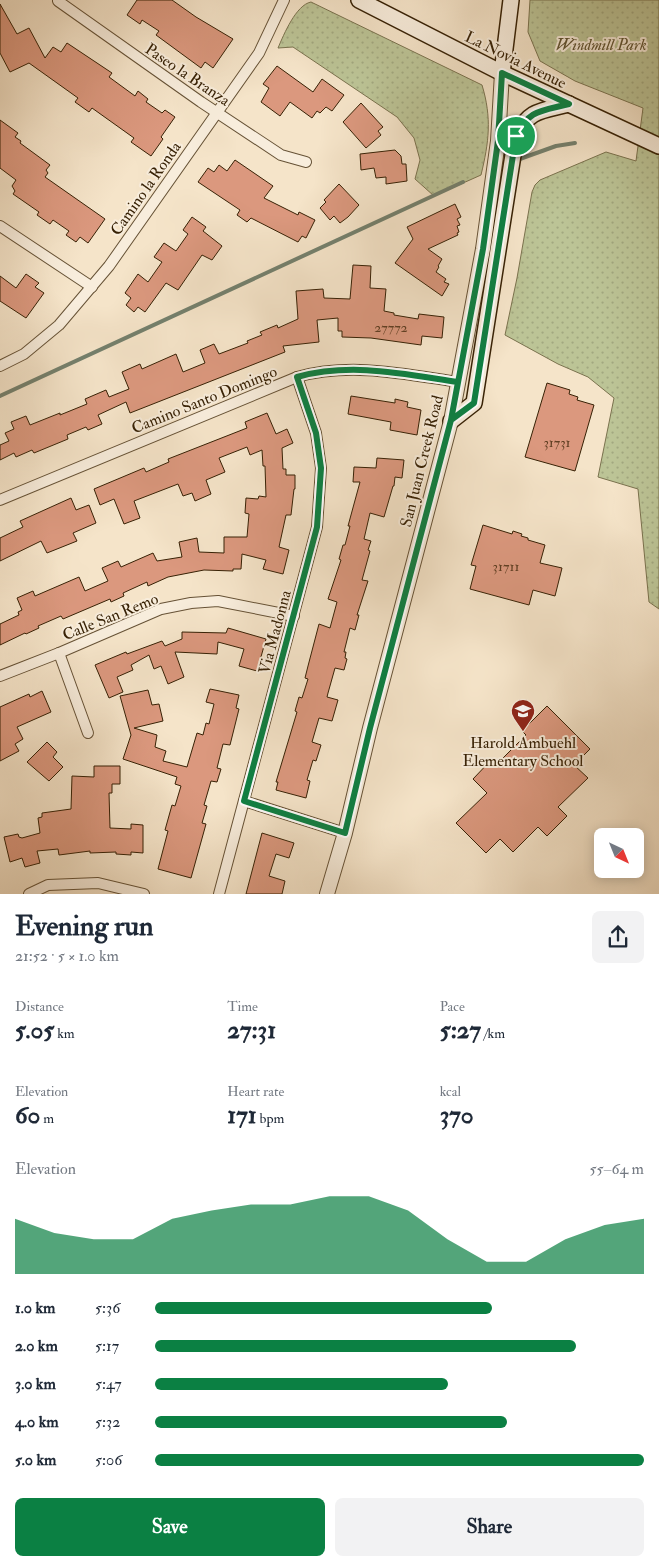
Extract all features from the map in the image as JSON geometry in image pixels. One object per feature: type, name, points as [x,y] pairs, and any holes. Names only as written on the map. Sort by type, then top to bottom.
[{"type":"main road","name":"La Novia Avenue","points":[[360,0],[502,73],[659,146]]},
{"type":"main road","name":"San Juan Creek Road","points":[[502,73],[511,0]]},
{"type":"main road","points":[[451,420],[474,403],[516,136],[523,122],[529,116],[537,112],[569,104]]},
{"type":"street","name":"Camino la Ronda","points":[[0,366],[24,354],[59,325],[92,287],[259,53],[284,0]]},
{"type":"street","name":"Paseo la Branza","points":[[58,2],[281,155],[306,162]]},
{"type":"street","name":"San Juan Creek Road","points":[[327,894],[345,833],[370,728],[451,420],[483,249],[498,141],[502,73]]},
{"type":"street","points":[[0,226],[92,287]]},
{"type":"street","name":"Camino Santo Domingo","points":[[0,500],[297,377],[327,370],[351,368],[390,371],[458,382]]},
{"type":"street","name":"Via Madonna","points":[[219,894],[317,527],[321,468],[316,433],[297,377]]},
{"type":"street","name":"Calle San Remo","points":[[0,676],[60,653],[161,609],[191,603],[218,601],[294,616]]},
{"type":"street","points":[[60,653],[88,733]]},
{"type":"street","points":[[244,801],[345,833]]},
{"type":"street","points":[[29,894],[48,885],[98,883],[144,894]]},
{"type":"green space","name":"Windmill Park","points":[[530,0],[659,0],[659,609],[649,602],[638,489],[598,477],[614,398],[588,377],[558,364],[505,335],[532,192],[535,185],[540,180],[606,152],[636,161],[643,108],[575,81],[540,61],[528,32]]},
{"type":"green space","points":[[311,2],[482,85],[487,108],[488,130],[481,175],[434,196],[415,179],[420,160],[414,138],[397,117],[293,47],[278,48],[287,28],[300,8]]},
{"type":"building","points":[[137,0],[172,0],[233,39],[213,68],[205,62],[201,68],[156,35],[159,31],[142,20],[140,24],[127,15]]},
{"type":"building","points":[[0,4],[17,34],[29,28],[45,58],[53,47],[61,52],[67,43],[112,73],[109,77],[135,96],[138,91],[148,99],[146,102],[162,113],[165,110],[175,117],[151,156],[131,142],[134,138],[92,108],[89,112],[75,102],[78,98],[29,63],[10,72],[0,53]]},
{"type":"building","points":[[277,66],[313,92],[322,79],[344,95],[332,111],[326,107],[320,113],[317,111],[312,118],[290,102],[280,116],[261,102],[269,88],[263,84]]},
{"type":"building","points":[[361,103],[383,127],[378,131],[381,135],[366,148],[343,122]]},
{"type":"building","points":[[0,120],[18,133],[15,137],[21,141],[20,143],[50,165],[46,170],[48,173],[45,177],[105,219],[88,243],[80,237],[76,242],[66,235],[69,231],[53,220],[50,224],[37,215],[39,212],[13,194],[15,191],[12,186],[16,180],[0,168]]},
{"type":"building","points":[[395,150],[401,156],[402,164],[406,164],[407,181],[386,184],[386,177],[376,178],[374,168],[361,170],[360,154]]},
{"type":"building","points":[[235,160],[273,186],[264,198],[298,215],[299,212],[315,220],[306,238],[302,236],[298,242],[251,218],[247,222],[237,215],[240,210],[198,182],[208,168],[214,172],[219,165],[227,171]]},
{"type":"building","points":[[339,184],[359,205],[340,223],[334,216],[330,220],[320,208],[326,202],[324,200]]},
{"type":"building","points":[[455,204],[461,217],[457,219],[460,225],[457,226],[458,235],[428,249],[442,259],[436,272],[446,279],[444,282],[449,284],[442,296],[395,263],[413,239],[407,227]]},
{"type":"building","points":[[192,217],[206,227],[203,231],[222,246],[212,260],[202,255],[178,290],[166,283],[145,312],[138,307],[134,312],[126,305],[131,298],[125,293],[138,274],[148,282],[162,262],[154,257],[164,243],[176,251],[188,234],[183,230]]},
{"type":"building","points":[[353,265],[371,266],[370,288],[386,289],[384,311],[394,313],[394,315],[418,319],[419,314],[444,317],[442,338],[422,336],[421,345],[371,338],[342,337],[342,331],[338,331],[338,318],[317,320],[319,342],[283,346],[285,352],[130,413],[126,402],[98,415],[102,424],[88,430],[86,427],[67,435],[68,439],[34,453],[32,450],[16,457],[14,453],[0,460],[0,445],[9,441],[5,433],[14,429],[11,422],[26,416],[30,425],[87,404],[85,399],[106,390],[109,397],[129,389],[122,372],[140,364],[142,369],[176,354],[183,372],[205,363],[200,350],[214,344],[219,354],[248,343],[247,341],[262,335],[260,332],[277,325],[278,328],[298,319],[296,291],[323,289],[324,298],[350,299]]},
{"type":"building","points":[[26,274],[39,283],[35,287],[44,293],[26,318],[0,301],[0,276],[16,288]]},
{"type":"building","points":[[547,383],[570,390],[569,394],[578,397],[577,400],[594,405],[575,471],[525,457]]},
{"type":"building","points":[[351,396],[395,403],[395,399],[408,402],[407,407],[421,410],[417,435],[390,430],[391,422],[348,414]]},
{"type":"building","points":[[267,413],[276,434],[287,429],[293,443],[282,448],[283,469],[286,469],[286,475],[295,475],[291,515],[286,515],[279,547],[289,550],[283,574],[263,569],[266,560],[242,554],[241,569],[233,569],[233,571],[204,570],[168,577],[148,586],[147,582],[123,593],[124,596],[111,602],[110,599],[63,619],[61,616],[0,645],[0,624],[19,615],[18,612],[22,610],[17,598],[33,591],[35,596],[79,577],[85,591],[108,581],[102,568],[118,561],[121,567],[153,553],[157,561],[182,557],[179,542],[197,538],[199,552],[224,553],[224,537],[247,537],[249,514],[245,513],[246,498],[258,499],[259,496],[266,497],[265,466],[263,466],[262,450],[250,455],[247,447],[219,458],[225,472],[206,480],[211,494],[195,501],[192,493],[183,496],[178,484],[134,501],[140,518],[124,524],[114,499],[100,505],[94,489],[144,468],[146,472],[169,462],[168,459],[247,428],[245,422]]},
{"type":"building","points":[[377,458],[404,460],[402,478],[395,477],[384,517],[370,513],[364,539],[371,541],[368,550],[370,551],[362,580],[368,581],[357,615],[359,615],[355,630],[350,628],[344,652],[346,652],[345,658],[347,659],[344,670],[335,668],[328,693],[327,697],[338,700],[332,721],[319,718],[312,742],[321,745],[316,761],[313,760],[307,780],[310,781],[306,798],[276,790],[278,782],[276,782],[297,712],[295,711],[299,697],[302,698],[308,679],[305,678],[319,624],[330,628],[337,602],[328,599],[341,560],[339,559],[343,545],[345,545],[360,482],[353,482],[354,467],[376,468]]},
{"type":"building","points":[[71,498],[76,510],[89,505],[96,523],[73,533],[77,541],[47,553],[41,541],[0,561],[0,538],[23,527],[20,521]]},
{"type":"building","points":[[483,525],[512,534],[513,531],[522,534],[521,536],[528,538],[528,540],[545,545],[540,563],[562,568],[555,596],[533,590],[529,605],[470,589],[476,566],[471,565]]},
{"type":"building","points":[[228,628],[266,639],[257,671],[239,666],[244,649],[218,642],[217,654],[175,652],[184,677],[168,684],[161,666],[154,669],[149,655],[131,665],[133,670],[117,677],[123,692],[109,698],[95,665],[126,652],[127,654],[162,641],[165,646],[182,639],[182,632],[226,633]]},
{"type":"building","points":[[210,689],[239,695],[236,708],[239,709],[230,745],[223,744],[217,768],[221,769],[217,782],[211,781],[204,805],[207,806],[202,823],[206,824],[191,878],[158,869],[168,831],[165,830],[172,805],[175,806],[181,786],[175,784],[177,777],[123,759],[131,735],[120,696],[148,690],[152,705],[159,704],[163,721],[134,728],[157,735],[155,747],[166,751],[163,761],[187,767],[197,733],[203,735],[206,723],[209,724],[214,704],[206,702]]},
{"type":"building","points":[[42,691],[51,712],[17,727],[23,739],[15,744],[19,751],[0,761],[0,707],[29,694],[30,697]]},
{"type":"building","points":[[547,706],[590,749],[574,765],[588,778],[558,807],[567,816],[547,836],[538,827],[513,852],[500,839],[486,853],[456,823],[487,793],[473,779],[493,758],[498,763],[526,735],[522,731]]},
{"type":"building","points":[[47,742],[57,752],[53,757],[63,767],[49,781],[27,762]]},
{"type":"building","points":[[94,766],[120,766],[120,784],[112,784],[112,793],[109,793],[110,828],[131,829],[131,824],[143,825],[143,853],[131,852],[131,855],[116,854],[116,852],[90,853],[90,851],[59,855],[58,849],[37,851],[40,863],[25,867],[22,858],[10,862],[4,837],[18,834],[22,838],[40,833],[38,818],[42,817],[42,813],[71,809],[72,776],[94,777]]},
{"type":"building","points":[[262,833],[294,843],[289,858],[276,854],[269,876],[285,881],[282,894],[246,894]]},
{"type":"waterway","points":[[517,160],[556,146],[575,143]]},
{"type":"waterway","points":[[0,396],[463,182]]},
{"type":"place","name":"Harold Ambuehl Elementary School","points":[[523,732]]},
{"type":"route","points":[[516,136],[474,403],[451,420],[458,382],[390,371],[351,368],[313,372],[297,377],[316,433],[321,468],[317,527],[244,801],[345,833],[370,728],[451,420],[483,249],[498,141],[502,73],[569,104],[537,112],[529,116],[523,122],[516,136]]}]
